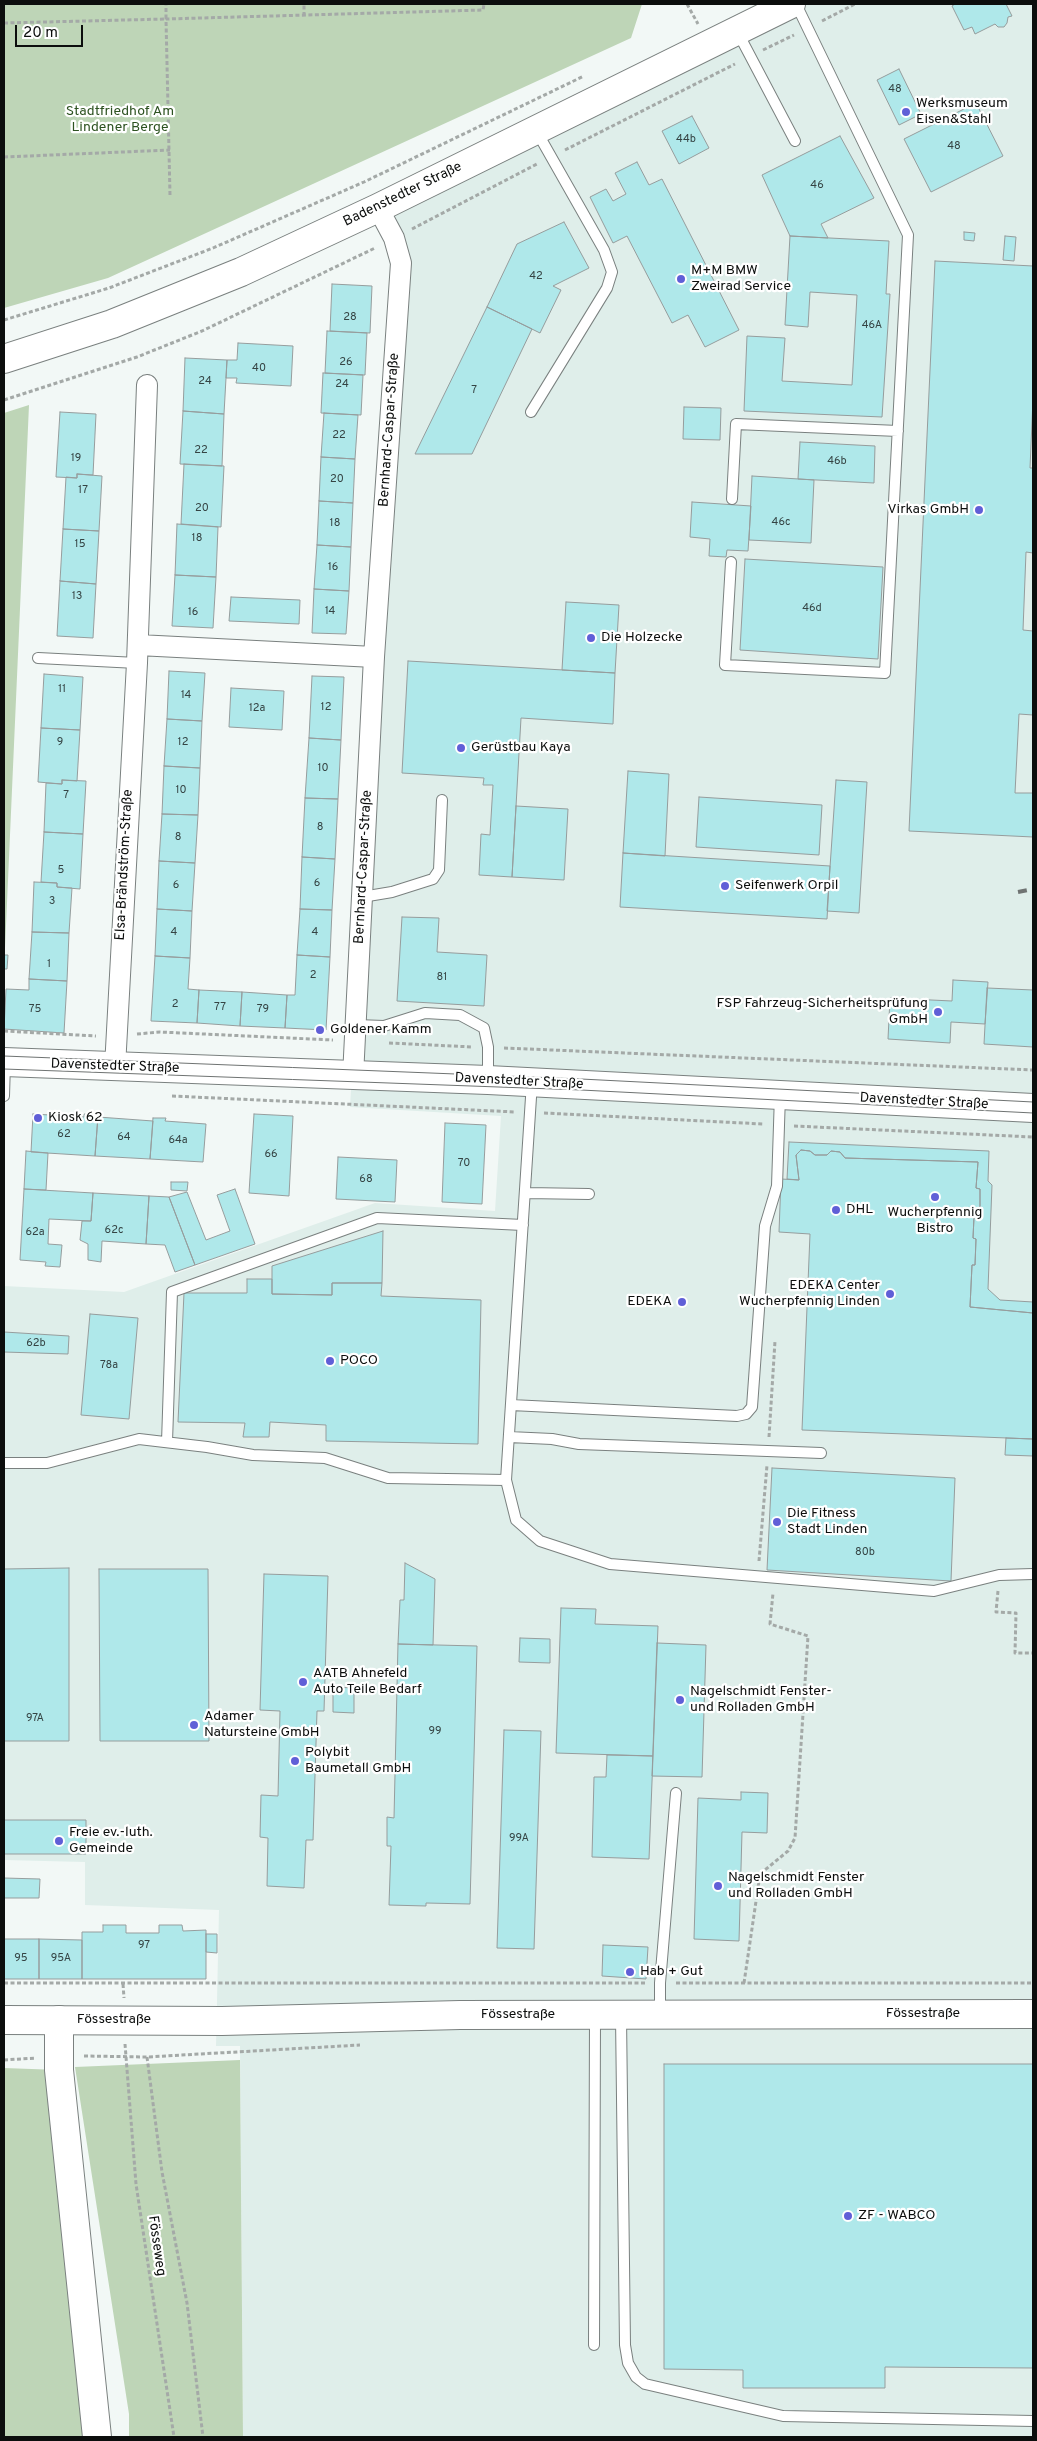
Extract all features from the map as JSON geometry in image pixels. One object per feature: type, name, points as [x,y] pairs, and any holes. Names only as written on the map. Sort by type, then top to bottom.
[{"type":"main road","name":"Badenstedter Straße","points":[[4,359],[96,330],[178,299],[378,208],[791,4]]},
{"type":"main road","name":"Davenstedter Straße","points":[[4,1062],[488,1080],[1033,1108]]},
{"type":"main road","name":"Fössestraße","points":[[4,2020],[222,2021],[460,2015],[595,2014],[1033,2014]]},
{"type":"main road","points":[[59,2020],[59,2056],[94,2429]]},
{"type":"street","name":"Bernhard-Caspar-Straße","points":[[353,1076],[374,657],[401,263],[394,238],[378,208]]},
{"type":"street","name":"Elsa-Brändström-Straße","points":[[115,1067],[138,654],[146,385]]},
{"type":"street","points":[[138,654],[374,657]]},
{"type":"lane","points":[[731,562],[725,665],[886,673],[908,235],[796,4]]},
{"type":"lane","points":[[737,31],[795,141]]},
{"type":"lane","points":[[531,412],[607,288],[612,272],[604,250],[535,130]]},
{"type":"lane","points":[[732,499],[736,424],[898,431]]},
{"type":"lane","points":[[38,658],[138,654]]},
{"type":"lane","points":[[362,897],[392,892],[433,879],[439,870],[442,800]]},
{"type":"lane","points":[[355,1033],[425,1013],[460,1015],[484,1028],[488,1047],[488,1080]]},
{"type":"lane","name":"Davenstedter Straße","points":[[4,1062],[4,1096]]},
{"type":"lane","points":[[532,1082],[506,1480],[516,1520],[540,1541],[610,1564],[934,1591],[999,1575],[1033,1574]]},
{"type":"lane","points":[[511,1405],[737,1416],[746,1414],[752,1408],[765,1226],[778,1186],[780,1095]]},
{"type":"lane","points":[[526,1193],[589,1194]]},
{"type":"lane","points":[[166,1442],[172,1292],[377,1218],[418,1223],[523,1225]]},
{"type":"lane","points":[[509,1436],[598,1445],[821,1453]]},
{"type":"lane","points":[[4,1463],[47,1463],[139,1439],[253,1455],[325,1458],[388,1478],[506,1480]]},
{"type":"lane","points":[[660,2014],[660,1983],[676,1793]]},
{"type":"lane","points":[[594,2345],[595,2014]]},
{"type":"lane","points":[[621,2015],[625,2345],[628,2363],[636,2377],[645,2384],[783,2416],[1033,2421]]},
{"type":"path","points":[[166,4],[170,195]]},
{"type":"path","points":[[304,4],[304,16]]},
{"type":"path","points":[[4,23],[483,10],[484,4]]},
{"type":"path","points":[[4,400],[137,357],[202,331],[394,238],[855,4]]},
{"type":"path","points":[[688,25],[706,17]]},
{"type":"path","points":[[4,320],[108,288],[213,248],[364,182],[592,72]]},
{"type":"path","points":[[4,157],[170,150]]},
{"type":"path","points":[[4,1031],[116,1036],[160,1032],[355,1033],[488,1047],[1033,1070]]},
{"type":"path","points":[[744,1983],[760,1874],[788,1851],[795,1838],[808,1636],[770,1624],[774,1578]]},
{"type":"path","points":[[996,1612],[1016,1613],[1015,1653],[1033,1653]]},
{"type":"path","points":[[4,1983],[1033,1983]]},
{"type":"path","points":[[4,2060],[59,2056],[147,2057],[361,2045]]},
{"type":"path","name":"Fösseweg","points":[[125,2056],[136,2184],[174,2437]]},
{"type":"path","points":[[147,2057],[162,2172],[187,2303],[203,2437]]},
{"type":"shaded area","points":[[791,4],[1033,4],[1033,2437],[243,2437],[240,2046],[216,2046],[219,1910],[85,1905],[85,1862],[4,1860],[4,1286],[124,1292],[375,1203],[495,1211],[501,1116],[350,1107],[401,263],[378,208]]},
{"type":"green space","name":"Stadtfriedhof Am Lindener Berge","points":[[4,4],[642,4],[631,38],[108,278],[4,308]]},
{"type":"green space","points":[[29,405],[5,948],[4,948],[4,413]]},
{"type":"green space","points":[[240,2060],[243,2437],[129,2437],[129,2414],[75,2067]]},
{"type":"green space","points":[[4,2068],[59,2070],[88,2437],[4,2437]]},
{"type":"building","points":[[955,4],[1006,4],[1012,16],[1008,17],[1004,27],[998,27],[995,24],[975,34],[972,27],[964,30],[952,6]]},
{"type":"building","points":[[899,69],[921,114],[899,125],[877,80]]},
{"type":"building","points":[[976,103],[1003,156],[931,192],[904,139]]},
{"type":"building","points":[[692,116],[709,148],[679,164],[662,131]]},
{"type":"building","points":[[840,136],[874,198],[821,224],[828,238],[790,236],[762,175]]},
{"type":"building","name":"M+M BMW Zweirad Service","points":[[637,162],[649,185],[662,179],[739,330],[705,347],[688,315],[672,323],[627,236],[613,243],[590,197],[606,189],[613,201],[626,194],[615,173]]},
{"type":"building","points":[[564,222],[589,268],[553,286],[561,290],[540,333],[487,307],[517,244]]},
{"type":"building","points":[[964,232],[975,233],[974,241],[964,240]]},
{"type":"building","points":[[790,236],[889,241],[886,294],[890,294],[882,417],[744,411],[747,336],[785,338],[782,381],[852,385],[857,295],[810,292],[808,327],[785,325]]},
{"type":"building","points":[[1005,236],[1016,237],[1014,261],[1003,260]]},
{"type":"building","name":"Virkas GmbH","points":[[935,261],[1033,266],[1033,399],[1030,468],[1033,468],[1033,553],[1026,552],[1023,630],[1033,631],[1033,715],[1019,714],[1015,793],[1033,793],[1033,837],[909,831]]},
{"type":"building","points":[[332,284],[372,286],[370,333],[330,331]]},
{"type":"building","points":[[487,307],[532,329],[472,454],[415,454]]},
{"type":"building","points":[[327,331],[367,333],[365,375],[325,373]]},
{"type":"building","points":[[238,343],[293,346],[291,386],[236,383],[237,378],[226,378],[227,360],[237,360]]},
{"type":"building","points":[[185,358],[227,360],[224,414],[183,411]]},
{"type":"building","points":[[323,373],[363,375],[361,415],[321,413]]},
{"type":"building","points":[[684,407],[721,408],[720,440],[683,439]]},
{"type":"building","points":[[183,411],[224,414],[222,466],[180,464]]},
{"type":"building","points":[[60,412],[96,414],[93,475],[77,474],[77,478],[56,477]]},
{"type":"building","points":[[324,413],[358,415],[355,459],[321,457]]},
{"type":"building","points":[[800,442],[875,446],[874,483],[798,479]]},
{"type":"building","points":[[321,457],[355,459],[353,503],[319,501]]},
{"type":"building","points":[[184,464],[224,466],[221,527],[181,524]]},
{"type":"building","points":[[77,474],[102,476],[99,531],[63,529],[66,477],[77,478]]},
{"type":"building","points":[[752,476],[814,480],[811,543],[749,540]]},
{"type":"building","points":[[319,501],[353,503],[351,547],[317,545]]},
{"type":"building","points":[[692,502],[751,506],[748,551],[727,550],[726,557],[709,556],[710,539],[690,537]]},
{"type":"building","points":[[177,524],[218,527],[216,577],[175,575]]},
{"type":"building","points":[[63,529],[99,531],[96,584],[60,581]]},
{"type":"building","points":[[317,545],[351,547],[349,591],[314,589]]},
{"type":"building","points":[[745,559],[883,567],[878,659],[740,650]]},
{"type":"building","points":[[175,575],[216,577],[213,628],[172,626]]},
{"type":"building","points":[[60,581],[96,584],[93,638],[57,636]]},
{"type":"building","points":[[314,589],[349,591],[346,634],[312,633]]},
{"type":"building","points":[[231,597],[300,600],[299,624],[229,621]]},
{"type":"building","name":"Die Holzecke","points":[[566,602],[619,605],[615,673],[562,670]]},
{"type":"building","name":"Gerüstbau Kaya","points":[[408,661],[615,673],[613,724],[521,718],[512,877],[479,875],[481,834],[490,835],[493,785],[483,785],[484,778],[402,773]]},
{"type":"building","points":[[169,671],[205,673],[202,721],[167,719]]},
{"type":"building","points":[[44,674],[83,677],[80,730],[41,728]]},
{"type":"building","points":[[312,676],[344,677],[341,740],[309,738]]},
{"type":"building","points":[[231,688],[284,691],[282,730],[229,727]]},
{"type":"building","points":[[167,719],[202,721],[200,768],[164,766]]},
{"type":"building","points":[[41,728],[80,730],[77,781],[62,780],[62,784],[38,782]]},
{"type":"building","points":[[309,738],[341,740],[338,799],[305,798]]},
{"type":"building","points":[[164,766],[200,768],[198,815],[162,814]]},
{"type":"building","points":[[628,771],[669,774],[665,856],[623,853]]},
{"type":"building","points":[[62,780],[86,781],[83,834],[44,832],[46,783],[62,784]]},
{"type":"building","points":[[836,780],[867,782],[859,913],[827,911]]},
{"type":"building","points":[[699,797],[822,805],[819,855],[696,847]]},
{"type":"building","points":[[305,798],[338,799],[335,859],[302,857]]},
{"type":"building","points":[[516,806],[568,809],[564,880],[512,877]]},
{"type":"building","points":[[162,814],[198,815],[195,863],[159,861]]},
{"type":"building","points":[[44,832],[83,834],[80,889],[57,887],[57,883],[41,882]]},
{"type":"building","name":"Seifenwerk Orpil","points":[[623,853],[830,866],[827,919],[620,907]]},
{"type":"building","points":[[302,857],[335,859],[332,910],[300,909]]},
{"type":"building","points":[[159,861],[195,863],[192,911],[157,909]]},
{"type":"building","points":[[34,882],[57,883],[57,887],[72,888],[69,933],[32,932]]},
{"type":"building","points":[[157,909],[192,911],[190,958],[155,956]]},
{"type":"building","points":[[300,909],[332,910],[330,957],[297,955]]},
{"type":"building","points":[[402,917],[439,918],[437,952],[487,955],[484,1006],[397,1001]]},
{"type":"building","points":[[32,932],[69,933],[67,981],[29,979]]},
{"type":"building","points":[[4,955],[8,955],[7,969],[4,969]]},
{"type":"building","points":[[297,955],[330,957],[326,1030],[285,1028],[287,995],[295,995]]},
{"type":"building","points":[[155,956],[190,958],[188,989],[199,990],[197,1023],[151,1021]]},
{"type":"building","points":[[29,979],[67,981],[64,1033],[4,1029],[6,989],[29,990]]},
{"type":"building","name":"FSP Fahrzeug-Sicherheitsprüfung GmbH","points":[[953,980],[988,982],[985,1024],[951,1022],[950,1043],[888,1039],[890,998],[952,1001]]},
{"type":"building","points":[[987,988],[1033,990],[1033,1047],[984,1044]]},
{"type":"building","points":[[199,990],[242,992],[240,1026],[197,1023]]},
{"type":"building","points":[[242,992],[287,995],[285,1028],[240,1026]]},
{"type":"building","points":[[33,1114],[84,1117],[84,1114],[98,1115],[95,1156],[31,1152]]},
{"type":"building","points":[[254,1114],[293,1116],[289,1196],[249,1193]]},
{"type":"building","points":[[98,1117],[153,1121],[150,1159],[95,1156]]},
{"type":"building","points":[[153,1118],[166,1118],[165,1121],[206,1124],[203,1162],[150,1159]]},
{"type":"building","points":[[445,1123],[486,1125],[482,1204],[442,1202]]},
{"type":"building","points":[[789,1142],[989,1151],[988,1181],[992,1185],[988,1289],[1000,1300],[1033,1302],[1033,1313],[970,1307],[972,1265],[975,1265],[976,1239],[973,1238],[974,1217],[980,1217],[980,1189],[976,1188],[978,1162],[845,1158],[840,1152],[831,1151],[827,1155],[815,1155],[810,1151],[801,1150],[796,1155],[799,1180],[787,1179]]},
{"type":"building","points":[[801,1150],[810,1151],[815,1155],[827,1155],[831,1151],[840,1152],[845,1158],[978,1162],[976,1188],[980,1189],[980,1217],[974,1217],[973,1238],[976,1239],[975,1265],[972,1265],[970,1307],[1033,1313],[1033,1439],[802,1430],[810,1234],[779,1232],[781,1179],[799,1180],[796,1155]]},
{"type":"building","points":[[26,1151],[48,1153],[46,1190],[24,1189]]},
{"type":"building","points":[[338,1157],[397,1160],[395,1202],[336,1199]]},
{"type":"building","points":[[171,1182],[188,1182],[187,1191],[171,1190]]},
{"type":"building","points":[[24,1189],[93,1193],[91,1221],[49,1219],[48,1244],[62,1245],[60,1267],[45,1266],[46,1262],[20,1260]]},
{"type":"building","points":[[235,1189],[255,1244],[195,1265],[169,1197],[187,1192],[206,1240],[230,1231],[217,1195]]},
{"type":"building","points":[[93,1193],[149,1196],[146,1244],[102,1241],[101,1262],[88,1260],[88,1244],[80,1240],[82,1221],[91,1221]]},
{"type":"building","points":[[149,1196],[169,1197],[195,1265],[175,1272],[165,1245],[146,1244]]},
{"type":"building","points":[[383,1231],[382,1283],[332,1283],[332,1295],[272,1294],[272,1266]]},
{"type":"building","name":"POCO","points":[[247,1279],[272,1279],[272,1294],[332,1295],[332,1283],[382,1283],[381,1296],[481,1300],[478,1444],[326,1441],[326,1425],[270,1422],[269,1437],[243,1437],[245,1423],[178,1422],[184,1293],[247,1293]]},
{"type":"building","points":[[90,1314],[138,1318],[129,1419],[81,1415]]},
{"type":"building","points":[[4,1332],[69,1336],[68,1354],[4,1352]]},
{"type":"building","points":[[1006,1438],[1033,1439],[1033,1456],[1005,1455]]},
{"type":"building","points":[[772,1468],[955,1478],[951,1581],[767,1570]]},
{"type":"building","points":[[405,1563],[435,1579],[433,1645],[398,1644],[400,1600],[404,1600]]},
{"type":"building","points":[[69,1568],[69,1741],[4,1741],[4,1569]]},
{"type":"building","points":[[99,1569],[208,1569],[209,1741],[100,1741]]},
{"type":"building","points":[[264,1574],[328,1576],[324,1711],[317,1711],[313,1840],[306,1840],[304,1888],[267,1886],[268,1838],[260,1837],[261,1795],[278,1796],[280,1711],[260,1710]]},
{"type":"building","points":[[561,1608],[596,1609],[595,1624],[658,1626],[653,1756],[556,1753]]},
{"type":"building","points":[[520,1638],[550,1639],[550,1663],[519,1662]]},
{"type":"building","name":"Nagelschmidt Fenster- und Rolladen GmbH","points":[[657,1643],[706,1645],[702,1777],[652,1776]]},
{"type":"building","points":[[398,1644],[477,1646],[470,1904],[426,1903],[426,1906],[389,1905],[391,1846],[387,1846],[387,1817],[394,1818]]},
{"type":"building","points":[[333,1687],[354,1688],[354,1713],[333,1712]]},
{"type":"building","points":[[504,1730],[541,1731],[534,1949],[497,1948]]},
{"type":"building","points":[[607,1755],[653,1756],[649,1859],[592,1857],[594,1777],[606,1777]]},
{"type":"building","name":"Nagelschmidt Fenster und Rolladen GmbH","points":[[741,1792],[768,1793],[767,1833],[742,1832],[739,1941],[694,1939],[698,1798],[741,1800]]},
{"type":"building","points":[[4,1820],[86,1820],[86,1854],[4,1854]]},
{"type":"building","points":[[4,1878],[40,1879],[39,1898],[4,1898]]},
{"type":"building","points":[[103,1925],[126,1925],[126,1933],[159,1933],[159,1925],[182,1925],[183,1931],[206,1930],[206,1979],[82,1979],[82,1932],[103,1932]]},
{"type":"building","points":[[206,1934],[217,1934],[217,1953],[206,1952]]},
{"type":"building","points":[[4,1939],[39,1939],[39,1979],[4,1979]]},
{"type":"building","points":[[39,1939],[82,1940],[82,1979],[39,1979]]},
{"type":"building","points":[[603,1945],[648,1947],[646,1979],[602,1976]]},
{"type":"building","name":"ZF - WABCO","points":[[664,2064],[1033,2064],[1033,2368],[885,2367],[885,2388],[743,2388],[743,2370],[664,2369]]},
{"type":"tram line","points":[[4,1056],[581,1079],[1033,1102]]},
{"type":"tram line","points":[[4,1069],[581,1090],[1033,1113]]},
{"type":"railway","points":[[1018,892],[1033,889]]},
{"type":"place","name":"Werksmuseum Eisen&Stahl","points":[[906,112]]},
{"type":"place","name":"M+M BMW Zweirad Service","points":[[681,279]]},
{"type":"place","name":"Virkas GmbH","points":[[979,510]]},
{"type":"place","name":"Die Holzecke","points":[[591,638]]},
{"type":"place","name":"Gerüstbau Kaya","points":[[461,748]]},
{"type":"place","name":"Seifenwerk Orpil","points":[[725,886]]},
{"type":"place","name":"FSP Fahrzeug-Sicherheitsprüfung GmbH","points":[[938,1012]]},
{"type":"place","name":"Goldener Kamm","points":[[320,1030]]},
{"type":"place","name":"Kiosk 62","points":[[38,1118]]},
{"type":"place","name":"Wucherpfennig Bistro","points":[[935,1197]]},
{"type":"place","name":"DHL","points":[[836,1210]]},
{"type":"place","name":"EDEKA Center Wucherpfennig Linden","points":[[890,1294]]},
{"type":"place","name":"EDEKA","points":[[682,1302]]},
{"type":"place","name":"POCO","points":[[330,1361]]},
{"type":"place","name":"Die Fitness Stadt Linden","points":[[777,1522]]},
{"type":"place","name":"AATB Ahnefeld Auto Teile Bedarf","points":[[303,1682]]},
{"type":"place","name":"Nagelschmidt Fenster- und Rolladen GmbH","points":[[680,1700]]},
{"type":"place","name":"Adamer Natursteine GmbH","points":[[194,1725]]},
{"type":"place","name":"Polybit Baumetall GmbH","points":[[295,1761]]},
{"type":"place","name":"Freie ev.-luth. Gemeinde","points":[[59,1841]]},
{"type":"place","name":"Nagelschmidt Fenster und Rolladen GmbH","points":[[718,1886]]},
{"type":"place","name":"Hab + Gut","points":[[630,1972]]},
{"type":"place","name":"ZF - WABCO","points":[[848,2216]]}]
